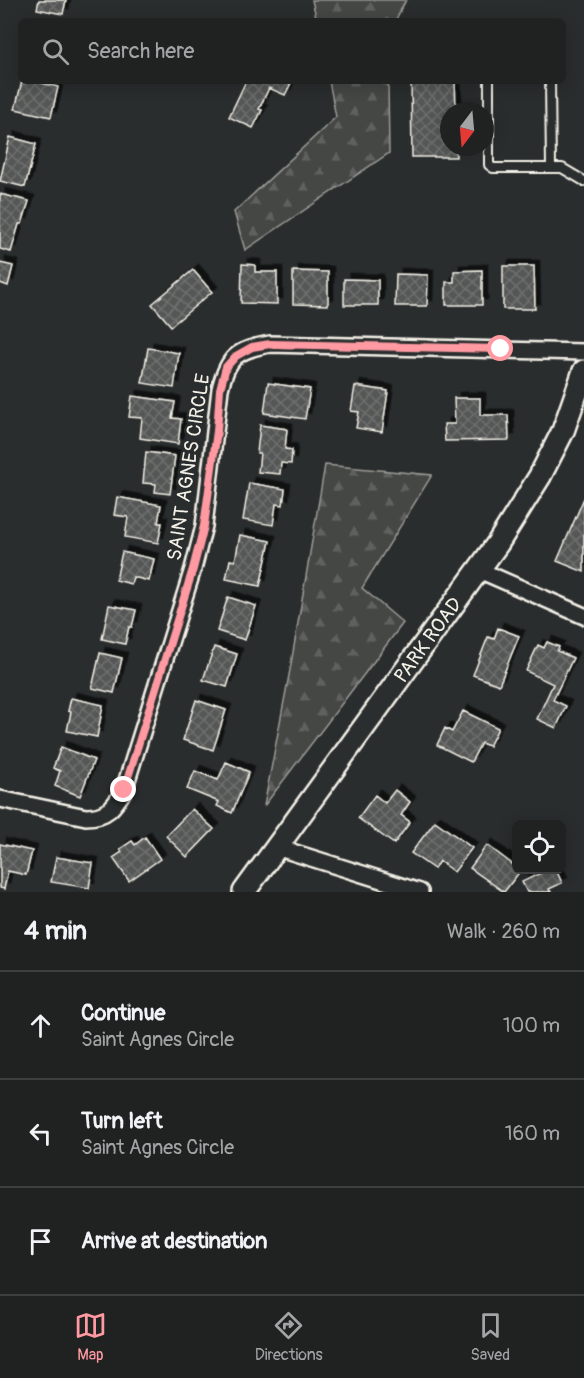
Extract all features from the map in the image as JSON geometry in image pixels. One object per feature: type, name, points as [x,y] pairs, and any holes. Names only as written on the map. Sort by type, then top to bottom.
[{"type":"street","name":"SAINT AGNES CIRCLE","points":[[0,799],[86,817],[97,817],[105,814],[115,805],[124,790],[193,569],[204,526],[217,431],[220,389],[226,367],[236,356],[252,347],[270,344],[584,352]]},
{"type":"street","name":"PARK ROAD","points":[[244,892],[479,570],[540,477],[563,431],[584,371]]},
{"type":"street","points":[[479,570],[584,616]]},
{"type":"street","points":[[276,847],[420,892]]},
{"type":"lane","points":[[489,84],[489,165],[493,168],[562,168],[584,181]]},
{"type":"lane","points":[[550,84],[551,168]]},
{"type":"green space","points":[[312,0],[406,0],[397,18],[316,18]]},
{"type":"green space","points":[[330,84],[388,84],[389,153],[245,250],[234,212],[336,117]]},
{"type":"green space","points":[[325,465],[432,475],[362,588],[403,623],[264,806],[290,670]]},
{"type":"building","points":[[39,0],[66,0],[63,14],[37,9]]},
{"type":"building","points":[[21,84],[46,84],[58,87],[51,117],[15,109]]},
{"type":"building","points":[[245,84],[290,84],[285,95],[269,88],[253,128],[229,117]]},
{"type":"building","points":[[411,84],[455,84],[456,102],[440,102],[440,156],[456,157],[412,157]]},
{"type":"building","points":[[10,137],[36,144],[25,187],[0,181]]},
{"type":"building","points":[[0,194],[29,201],[11,252],[0,249]]},
{"type":"building","points":[[0,263],[13,266],[8,286],[0,283]]},
{"type":"building","points":[[242,264],[255,265],[255,272],[277,272],[277,304],[241,303]]},
{"type":"building","points":[[503,266],[534,266],[535,309],[503,309]]},
{"type":"building","points":[[193,270],[212,292],[171,326],[152,304]]},
{"type":"building","points":[[482,270],[482,305],[446,305],[446,282],[454,282],[454,271]]},
{"type":"building","points":[[293,271],[328,272],[328,305],[293,304]]},
{"type":"building","points":[[396,274],[428,275],[427,306],[395,306]]},
{"type":"building","points":[[344,279],[378,280],[378,305],[344,305]]},
{"type":"building","points":[[148,348],[179,353],[174,388],[142,383]]},
{"type":"building","points":[[268,383],[310,389],[305,419],[264,413]]},
{"type":"building","points":[[355,386],[388,391],[382,432],[356,428],[359,412],[351,411]]},
{"type":"building","points":[[132,396],[175,402],[172,418],[181,419],[178,444],[140,438],[142,418],[129,417]]},
{"type":"building","points":[[454,398],[480,398],[480,415],[508,415],[509,440],[445,441],[444,424],[455,424]]},
{"type":"building","points":[[260,425],[287,429],[285,449],[292,450],[291,464],[281,463],[280,474],[258,472],[260,453],[257,453]]},
{"type":"building","points":[[146,452],[175,456],[170,494],[155,492],[156,484],[143,483]]},
{"type":"building","points":[[249,483],[285,489],[283,505],[276,504],[273,525],[243,520]]},
{"type":"building","points":[[117,497],[161,505],[158,523],[162,523],[158,543],[125,537],[128,517],[114,515]]},
{"type":"building","points":[[584,498],[584,572],[557,561]]},
{"type":"building","points":[[240,535],[270,541],[260,586],[226,579],[230,560],[235,561]]},
{"type":"building","points":[[122,552],[154,559],[149,581],[133,577],[131,584],[116,580]]},
{"type":"building","points":[[228,597],[256,606],[245,640],[217,631]]},
{"type":"building","points":[[109,605],[136,610],[125,644],[102,639]]},
{"type":"building","points":[[498,628],[519,636],[499,685],[473,675],[488,637],[494,639]]},
{"type":"building","points":[[547,642],[559,647],[557,651],[573,658],[553,700],[566,706],[556,728],[537,719],[553,684],[526,671],[538,645],[544,648]]},
{"type":"building","points":[[214,647],[237,654],[227,687],[203,680]]},
{"type":"building","points":[[100,653],[122,658],[114,693],[92,688]]},
{"type":"building","points":[[71,698],[103,705],[97,737],[67,731]]},
{"type":"building","points":[[196,700],[226,710],[213,750],[183,740]]},
{"type":"building","points":[[463,711],[498,728],[489,746],[481,743],[471,762],[437,745],[445,728],[452,732]]},
{"type":"building","points":[[61,747],[94,760],[80,796],[55,786],[60,771],[53,768]]},
{"type":"building","points":[[226,762],[249,772],[232,813],[217,806],[219,802],[187,789],[195,771],[218,780]]},
{"type":"building","points":[[395,790],[410,802],[401,815],[410,822],[394,844],[358,818],[375,795],[385,803]]},
{"type":"building","points":[[192,809],[214,829],[187,857],[166,836]]},
{"type":"building","points":[[435,821],[472,848],[454,872],[439,861],[434,869],[411,853]]},
{"type":"building","points":[[145,837],[160,859],[129,881],[113,858],[122,852],[120,849],[132,841],[135,845]]},
{"type":"building","points":[[0,844],[32,851],[26,875],[8,871],[4,889],[0,888]]},
{"type":"building","points":[[487,845],[512,864],[512,874],[518,874],[504,892],[470,868]]},
{"type":"building","points":[[56,857],[93,863],[89,888],[51,882]]},
{"type":"building","points":[[539,874],[558,874],[562,883],[549,889],[551,892],[527,892],[522,882]]},
{"type":"route","points":[[124,790],[193,569],[204,526],[217,431],[220,389],[226,367],[236,356],[252,347],[270,344],[501,349]]}]
